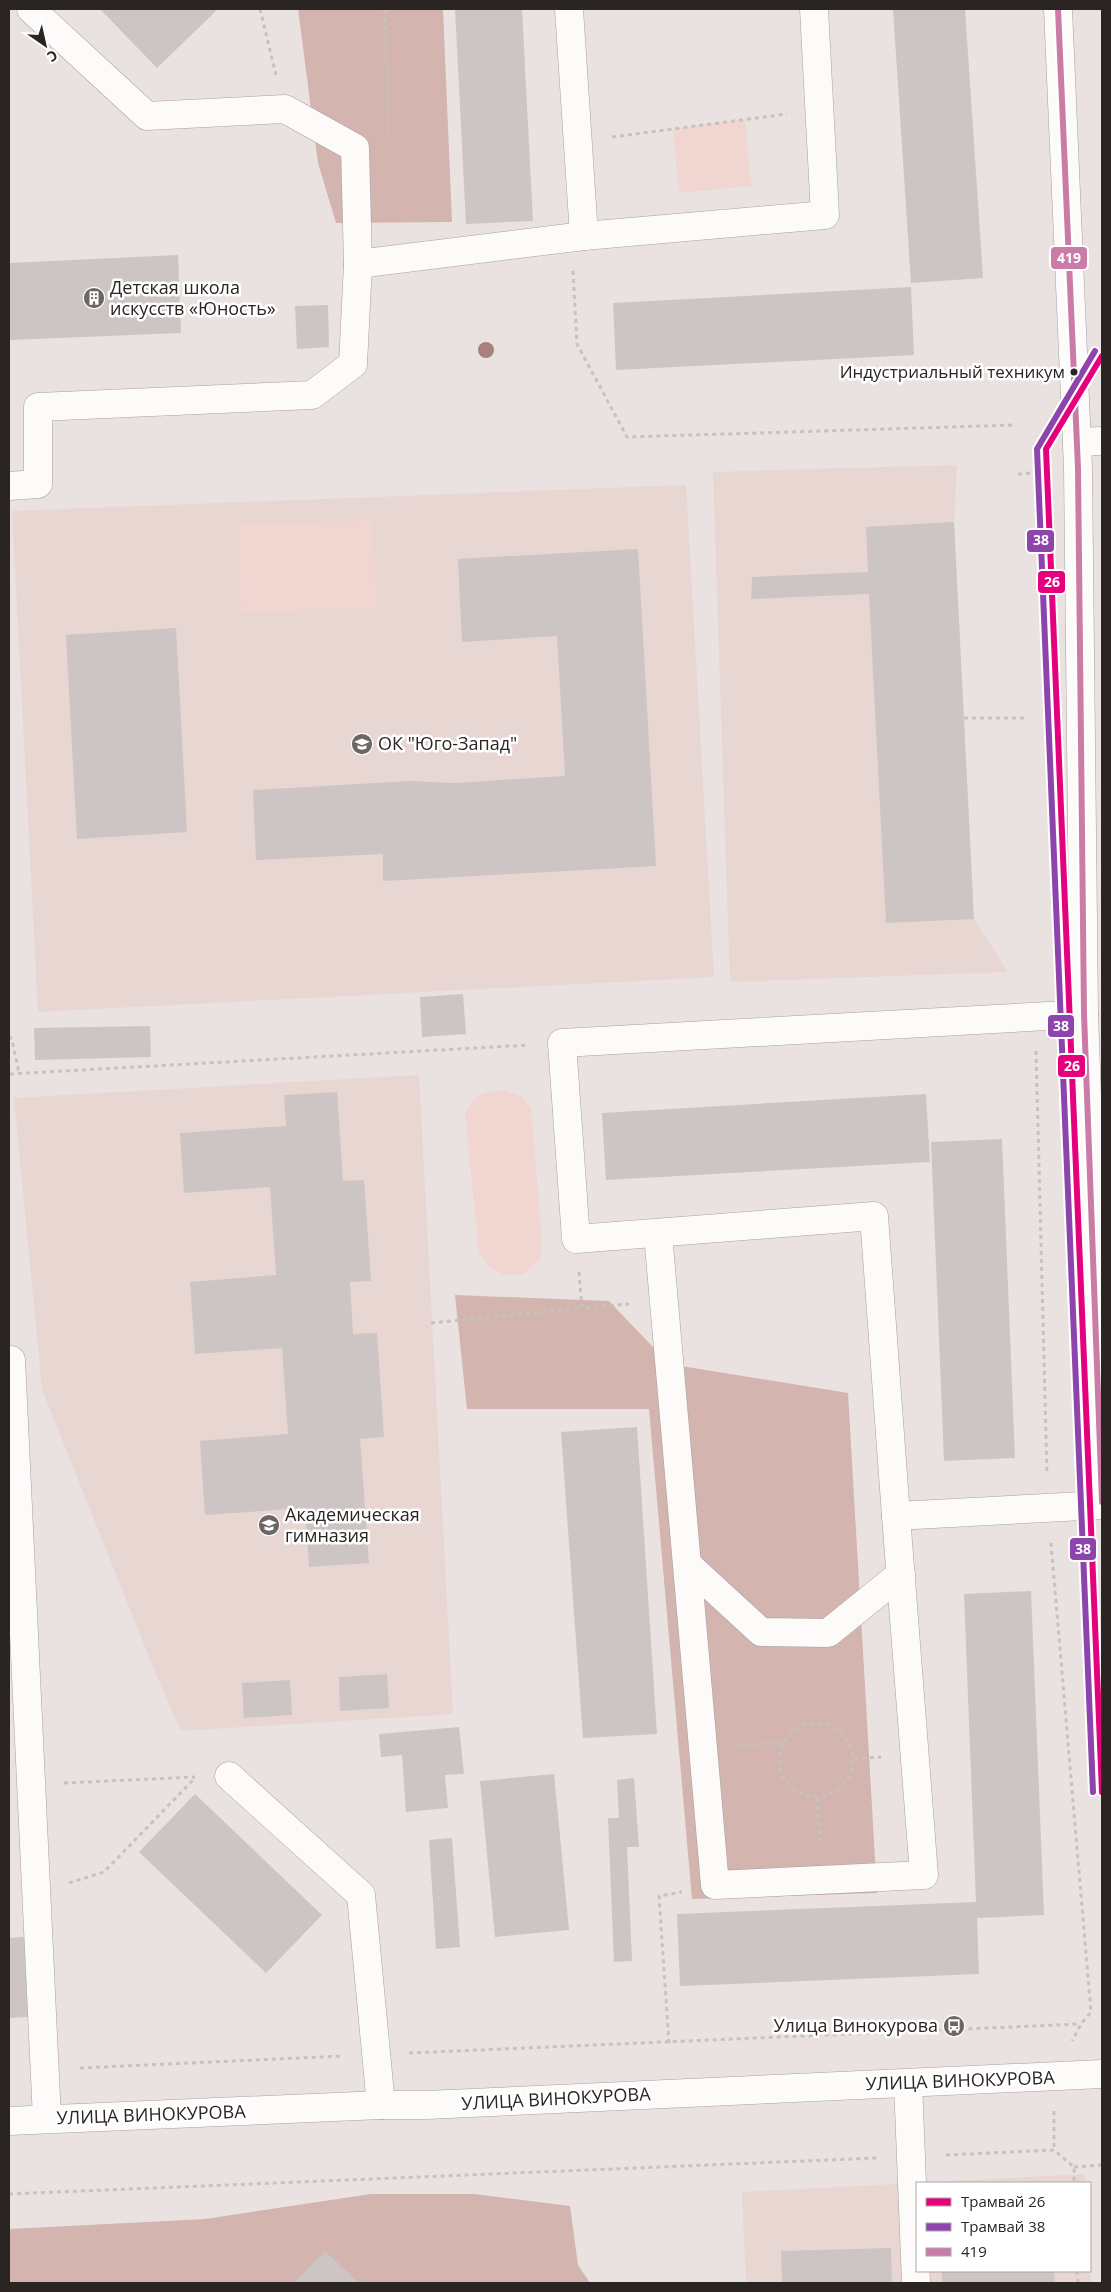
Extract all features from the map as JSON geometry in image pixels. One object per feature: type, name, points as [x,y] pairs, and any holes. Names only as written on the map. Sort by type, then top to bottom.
[{"type":"main road","points":[[9,486],[38,484],[38,407],[312,395],[353,364],[358,264],[356,148],[285,110],[147,116],[31,9]]},
{"type":"main road","points":[[569,9],[584,236]]},
{"type":"main road","points":[[358,264],[584,236],[825,214],[814,9]]},
{"type":"main road","points":[[896,1516],[1102,1504],[1084,1014],[1090,441],[1058,9]]},
{"type":"main road","points":[[658,1234],[715,1885],[924,1875],[874,1216],[576,1239],[562,1043],[1084,1014]]},
{"type":"main road","points":[[10,1360],[28,1894],[45,2070],[47,2120]]},
{"type":"main road","points":[[687,1564],[761,1632],[828,1632],[901,1574]]},
{"type":"main road","points":[[228,1776],[360,1895],[381,2105]]},
{"type":"main road","name":"УЛИЦА ВИНОКУРОВА","points":[[9,2121],[381,2105],[426,2105],[1102,2074]]},
{"type":"main road","points":[[908,2083],[916,2283]]},
{"type":"path","points":[[260,9],[285,110]]},
{"type":"path","points":[[385,9],[389,142]]},
{"type":"path","points":[[578,142],[820,110]]},
{"type":"path","points":[[546,241],[546,274],[573,270],[577,344],[627,437],[1016,424]]},
{"type":"path","points":[[964,718],[1026,718]]},
{"type":"path","points":[[9,1036],[12,1040],[19,1073]]},
{"type":"path","points":[[10,1074],[562,1043]]},
{"type":"path","points":[[576,1239],[582,1308]]},
{"type":"path","points":[[432,1323],[664,1300]]},
{"type":"path","points":[[814,1723],[826,1724],[837,1729],[846,1737],[852,1747],[854,1759],[848,1781],[830,1796],[817,1798],[799,1793],[784,1780],[780,1768],[779,1755],[783,1743],[792,1732],[814,1723]]},
{"type":"path","points":[[703,1747],[783,1743]]},
{"type":"path","points":[[61,1784],[228,1776]]},
{"type":"path","points":[[28,1894],[104,1872],[196,1777]]},
{"type":"path","points":[[817,1798],[823,1880]]},
{"type":"path","points":[[659,1896],[669,2043]]},
{"type":"path","points":[[45,2070],[1081,2024]]},
{"type":"path","points":[[9,2194],[1054,2150],[1074,2167],[1102,2165]]},
{"type":"path","points":[[1074,2167],[1074,2182]]},
{"type":"shaded area","points":[[298,9],[443,9],[452,222],[336,223],[318,163]]},
{"type":"shaded area","points":[[745,119],[751,186],[679,193],[673,129]]},
{"type":"shaded area","points":[[957,465],[954,522],[974,919],[1008,972],[730,982],[713,472]]},
{"type":"shaded area","name":"ОК \"Юго-Запад\"","points":[[686,485],[714,977],[38,1012],[12,511]]},
{"type":"shaded area","points":[[373,520],[376,608],[241,612],[239,525]]},
{"type":"shaded area","name":"Академическая гимназия","points":[[419,1075],[453,1714],[181,1731],[158,1679],[42,1389],[14,1098]]},
{"type":"shaded area","points":[[505,1090],[521,1096],[531,1108],[542,1240],[540,1259],[524,1274],[504,1275],[488,1266],[479,1252],[465,1114],[473,1102],[481,1095]]},
{"type":"shaded area","points":[[455,1295],[609,1301],[669,1364],[848,1393],[877,1893],[692,1899],[649,1409],[467,1409]]},
{"type":"shaded area","points":[[1085,2174],[1086,2182],[933,2182]]},
{"type":"shaded area","points":[[916,2183],[916,2272],[1091,2272],[1091,2283],[746,2283],[742,2192]]},
{"type":"shaded area","points":[[371,2194],[474,2194],[570,2206],[578,2265],[590,2283],[9,2283],[9,2229],[205,2219]]},
{"type":"building","points":[[100,9],[214,9],[216,11],[157,68]]},
{"type":"building","points":[[455,9],[522,9],[533,221],[466,224]]},
{"type":"building","points":[[893,9],[965,9],[983,278],[911,283]]},
{"type":"building","name":"Детская школа искусств «Юность»","points":[[178,255],[181,333],[9,340],[9,263]]},
{"type":"building","points":[[911,287],[914,355],[616,370],[613,303]]},
{"type":"building","points":[[328,305],[329,347],[297,349],[295,306]]},
{"type":"building","points":[[954,522],[974,919],[886,923],[869,594],[751,599],[752,577],[868,572],[866,527]]},
{"type":"building","points":[[638,549],[656,866],[383,881],[383,854],[256,860],[253,790],[410,781],[454,783],[565,776],[557,636],[462,642],[458,559]]},
{"type":"building","points":[[176,628],[187,832],[77,839],[66,635]]},
{"type":"building","points":[[463,994],[466,1034],[422,1037],[420,997]]},
{"type":"building","points":[[150,1026],[151,1057],[35,1060],[34,1028]]},
{"type":"building","points":[[337,1092],[343,1181],[364,1180],[371,1281],[350,1282],[353,1334],[377,1333],[384,1437],[360,1439],[369,1563],[309,1567],[305,1508],[205,1515],[200,1441],[288,1434],[282,1348],[195,1354],[190,1282],[276,1275],[270,1187],[184,1193],[180,1133],[286,1126],[284,1095]]},
{"type":"building","points":[[926,1094],[930,1162],[606,1180],[602,1113]]},
{"type":"building","points":[[1002,1139],[1015,1458],[944,1461],[931,1142]]},
{"type":"building","points":[[637,1427],[657,1734],[583,1738],[561,1432]]},
{"type":"building","points":[[1031,1591],[1044,1915],[977,1918],[979,1974],[680,1986],[677,1914],[976,1902],[964,1594]]},
{"type":"building","points":[[387,1674],[389,1708],[340,1711],[339,1677]]},
{"type":"building","points":[[290,1680],[292,1715],[244,1718],[242,1683]]},
{"type":"building","points":[[459,1727],[464,1774],[445,1775],[448,1808],[406,1812],[402,1755],[381,1757],[379,1734]]},
{"type":"building","points":[[554,1774],[569,1930],[495,1937],[480,1781]]},
{"type":"building","points":[[634,1778],[639,1847],[627,1847],[632,1961],[614,1962],[608,1818],[619,1818],[617,1780]]},
{"type":"building","points":[[195,1794],[322,1915],[266,1973],[139,1852]]},
{"type":"building","points":[[452,1838],[460,1947],[436,1949],[429,1840]]},
{"type":"building","points":[[24,1937],[28,2017],[9,2018],[9,1938]]},
{"type":"building","points":[[891,2248],[892,2283],[782,2283],[781,2251]]},
{"type":"building","points":[[325,2251],[359,2283],[294,2283]]},
{"type":"building","points":[[942,2272],[1054,2272],[1055,2283],[942,2283]]},
{"type":"tram line","name":"38","points":[[1093,1792],[1037,449],[1095,351]]},
{"type":"tram line","name":"26","points":[[1102,356],[1046,449],[1102,1792]]},
{"type":"transit line","name":"419","points":[[1058,9],[1078,468],[1084,1014],[1102,1502]]},
{"type":"place","name":"Детская школа искусств «Юность»","points":[[94,298]]},
{"type":"place","name":"Индустриальный техникум","points":[[1074,372]]},
{"type":"place","name":"ОК \"Юго-Запад\"","points":[[362,744]]},
{"type":"place","name":"Академическая гимназия","points":[[269,1525]]},
{"type":"place","name":"Улица Винокурова","points":[[954,2026]]}]
